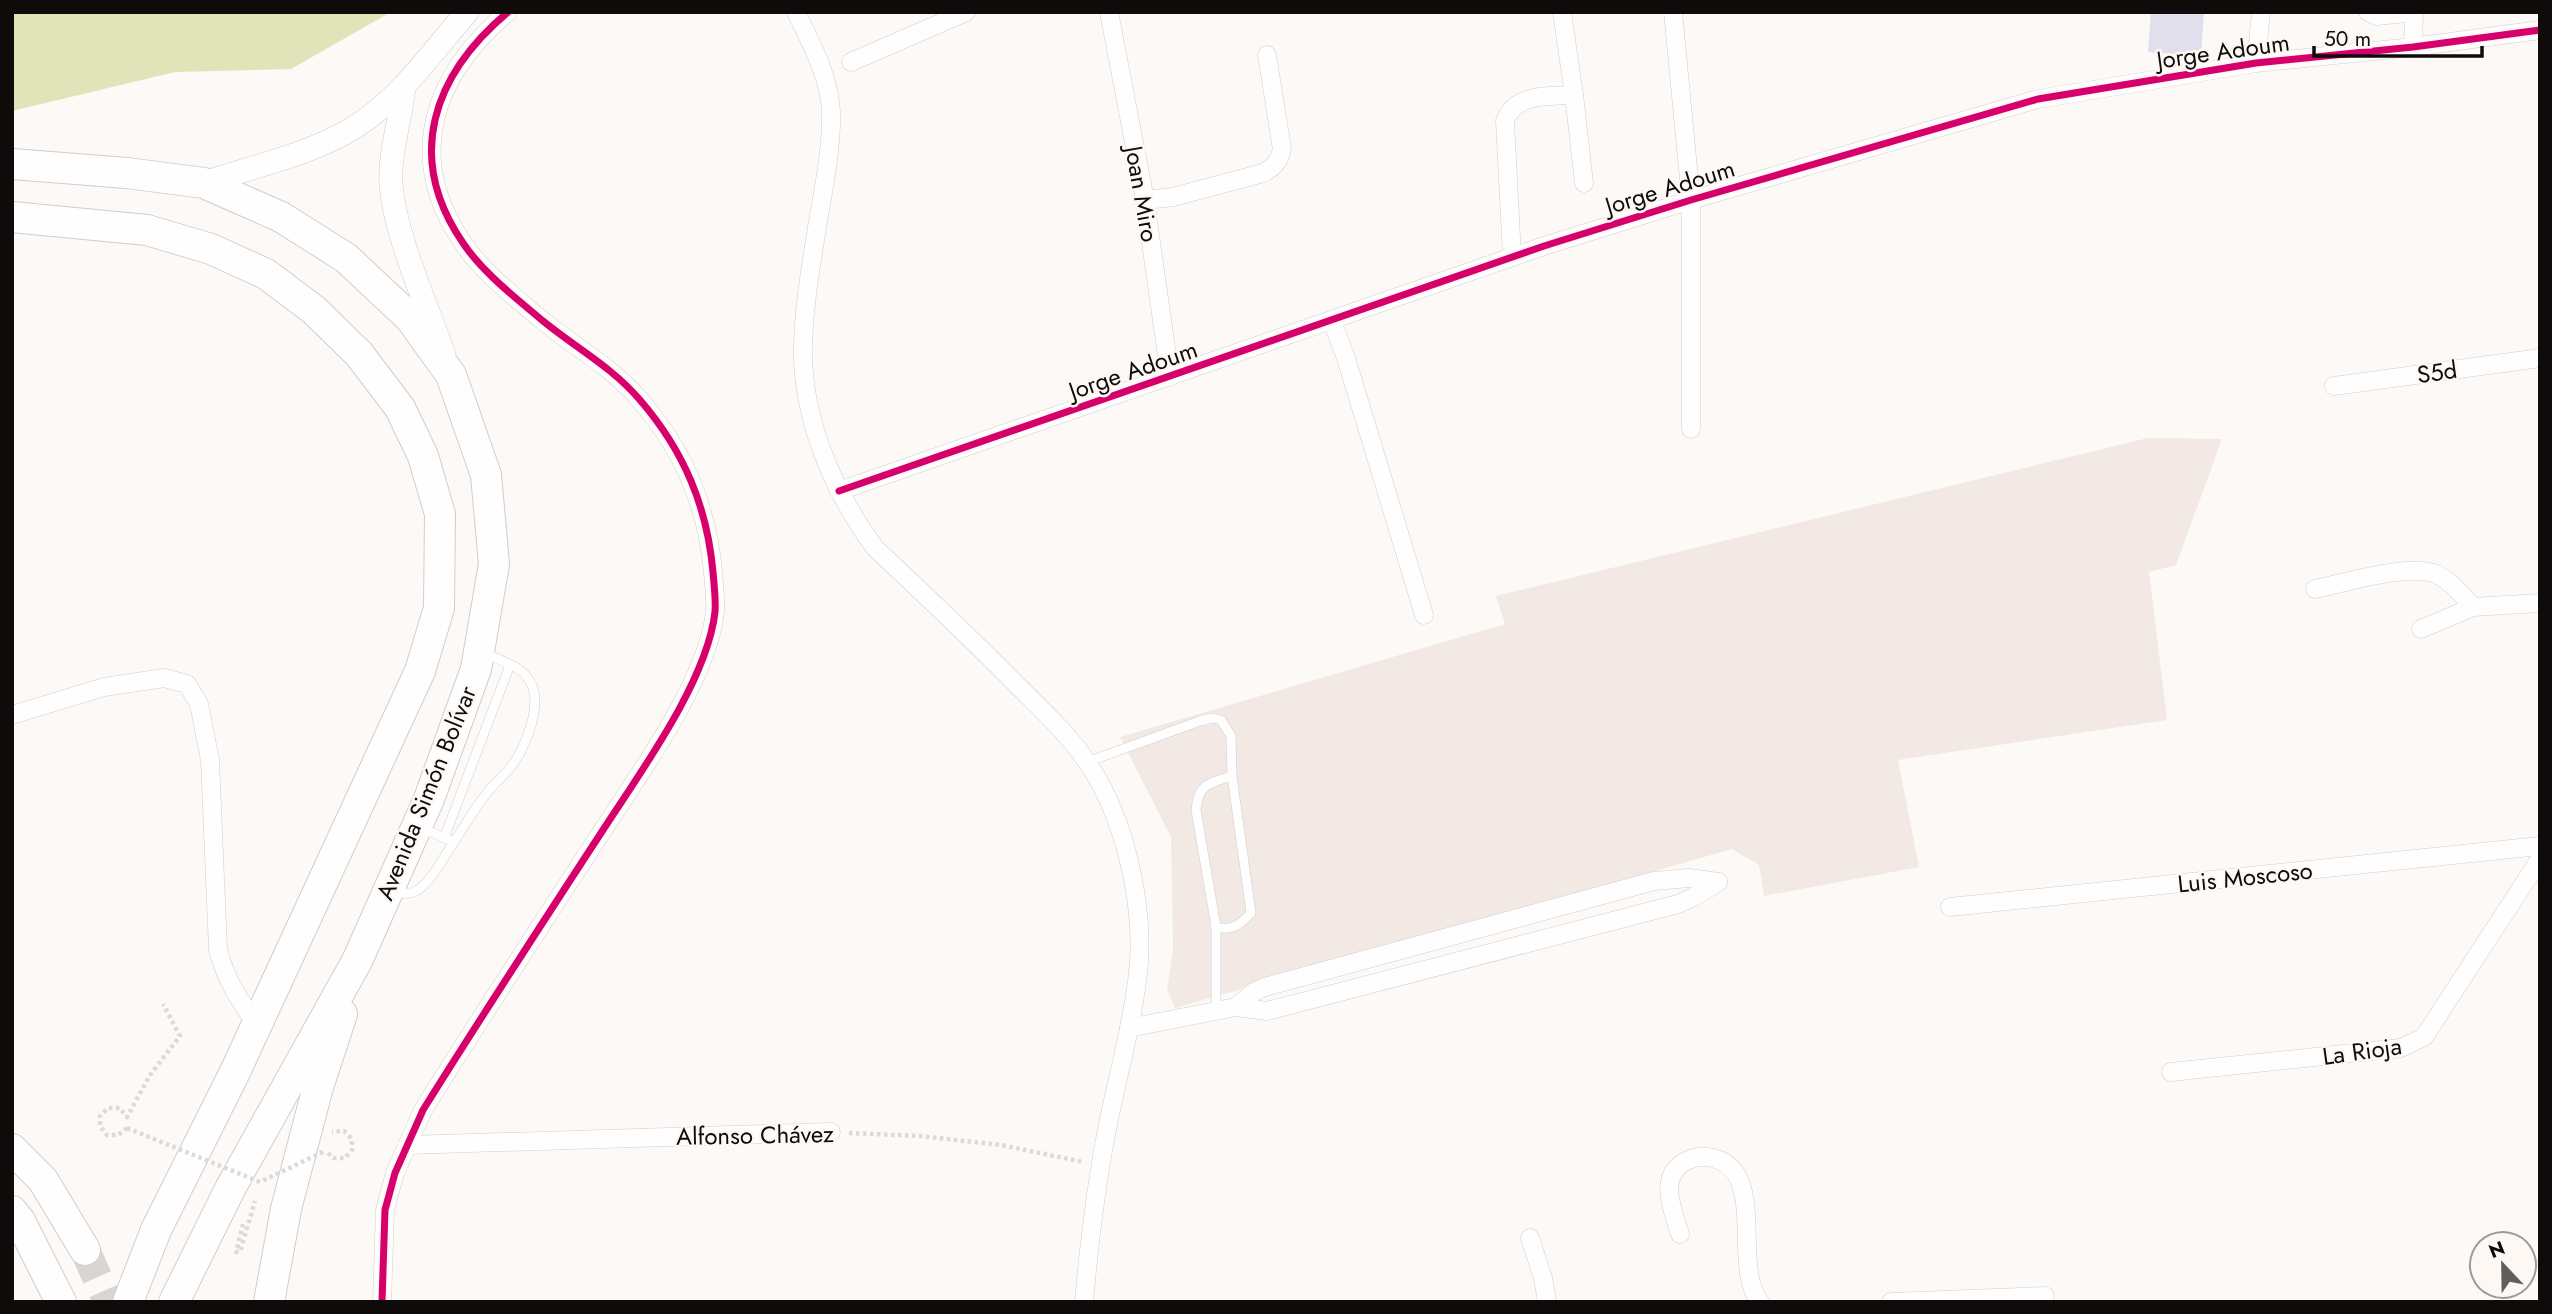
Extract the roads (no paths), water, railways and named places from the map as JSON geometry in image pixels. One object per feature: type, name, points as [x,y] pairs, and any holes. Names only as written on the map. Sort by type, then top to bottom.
[{"type":"highway","name":"Avenida Simón Bolívar","points":[[12,164],[127,173],[204,183],[281,217],[346,258],[410,318],[451,375],[486,475],[494,564],[476,669],[431,832],[386,891],[357,961],[231,1186],[174,1302]]},
{"type":"highway","points":[[12,217],[147,230],[211,249],[265,274],[314,310],[359,354],[400,408],[423,456],[440,514],[439,608],[420,671],[257,1026],[156,1230],[128,1302]]},
{"type":"highway","points":[[270,1302],[286,1209],[318,1087],[339,1027],[357,961]]},
{"type":"highway","points":[[12,1149],[43,1180],[85,1250]]},
{"type":"highway","points":[[12,1211],[20,1221],[61,1302]]},
{"type":"street","points":[[204,183],[315,147],[356,127],[404,87],[467,12]]},
{"type":"street","points":[[382,1302],[385,1210],[395,1173],[423,1110],[670,725],[704,654],[715,612],[710,543],[700,500],[683,463],[663,430],[639,399],[610,370],[545,323],[486,271],[464,245],[447,216],[435,182],[430,150],[434,118],[461,60],[483,34],[508,12]]},
{"type":"street","points":[[796,12],[822,71],[831,111],[828,160],[807,295],[803,348],[813,419],[827,463],[856,522],[875,548],[1015,683],[1062,731],[1087,762],[1112,806],[1126,848],[1136,904],[1139,962],[1129,1028],[1100,1165],[1084,1302]]},
{"type":"street","points":[[851,62],[966,12]]},
{"type":"street","name":"Joan Miro","points":[[1109,12],[1145,200],[1170,377]]},
{"type":"street","points":[[1562,12],[1584,183]]},
{"type":"street","points":[[1673,12],[1691,200],[1691,429]]},
{"type":"street","points":[[2256,63],[2261,12]]},
{"type":"street","points":[[2368,12],[2377,16],[2414,12],[2413,47]]},
{"type":"street","name":"Jorge Adoum","points":[[839,491],[1512,257],[1691,200],[2038,99],[2256,63],[2413,47],[2540,30]]},
{"type":"street","points":[[439,45],[461,60]]},
{"type":"street","points":[[1145,200],[1173,197],[1262,173],[1280,159],[1282,149],[1267,55]]},
{"type":"street","points":[[404,87],[391,183],[400,228],[451,375]]},
{"type":"street","points":[[1512,257],[1505,121],[1508,111],[1527,100],[1574,94]]},
{"type":"street","points":[[1332,321],[1350,371],[1424,615]]},
{"type":"street","name":"S5d","points":[[2334,386],[2540,358]]},
{"type":"street","points":[[2315,589],[2396,572],[2433,573],[2446,580],[2473,607]]},
{"type":"street","points":[[2421,629],[2473,607],[2540,603]]},
{"type":"street","points":[[12,715],[104,687],[164,678],[187,684],[199,704],[209,760],[218,949],[222,967],[236,996],[257,1026]]},
{"type":"street","name":"Luis Moscoso","points":[[1950,907],[2540,846]]},
{"type":"street","name":"La Rioja","points":[[2171,1072],[2401,1048],[2414,1044],[2424,1037],[2540,859]]},
{"type":"street","points":[[1129,1028],[1236,1007],[1267,1011],[1678,904],[1718,882],[1689,878],[1654,881],[1265,987],[1254,992],[1236,1007]]},
{"type":"street","points":[[1452,935],[1460,961]]},
{"type":"street","name":"Alfonso Chávez","points":[[407,1145],[831,1132]]},
{"type":"street","points":[[1680,1234],[1669,1189],[1673,1173],[1688,1160],[1702,1157],[1722,1160],[1732,1168],[1743,1190],[1750,1283],[1759,1300]]},
{"type":"street","points":[[1530,1238],[1544,1278],[1547,1302]]},
{"type":"street","points":[[1891,1302],[2045,1296]]},
{"type":"lane","points":[[386,891],[408,894],[424,885],[491,788],[511,767],[524,744],[534,713],[534,689],[527,676],[480,650]]},
{"type":"lane","points":[[454,842],[431,832],[510,665]]},
{"type":"lane","points":[[1087,762],[1200,721],[1213,718],[1221,720],[1231,736],[1232,776],[1251,913],[1234,928],[1216,927]]},
{"type":"lane","points":[[1216,1011],[1216,927],[1196,810],[1197,798],[1202,789],[1210,783],[1232,776]]},
{"type":"tunnel","points":[[85,1250],[108,1302]]}]
